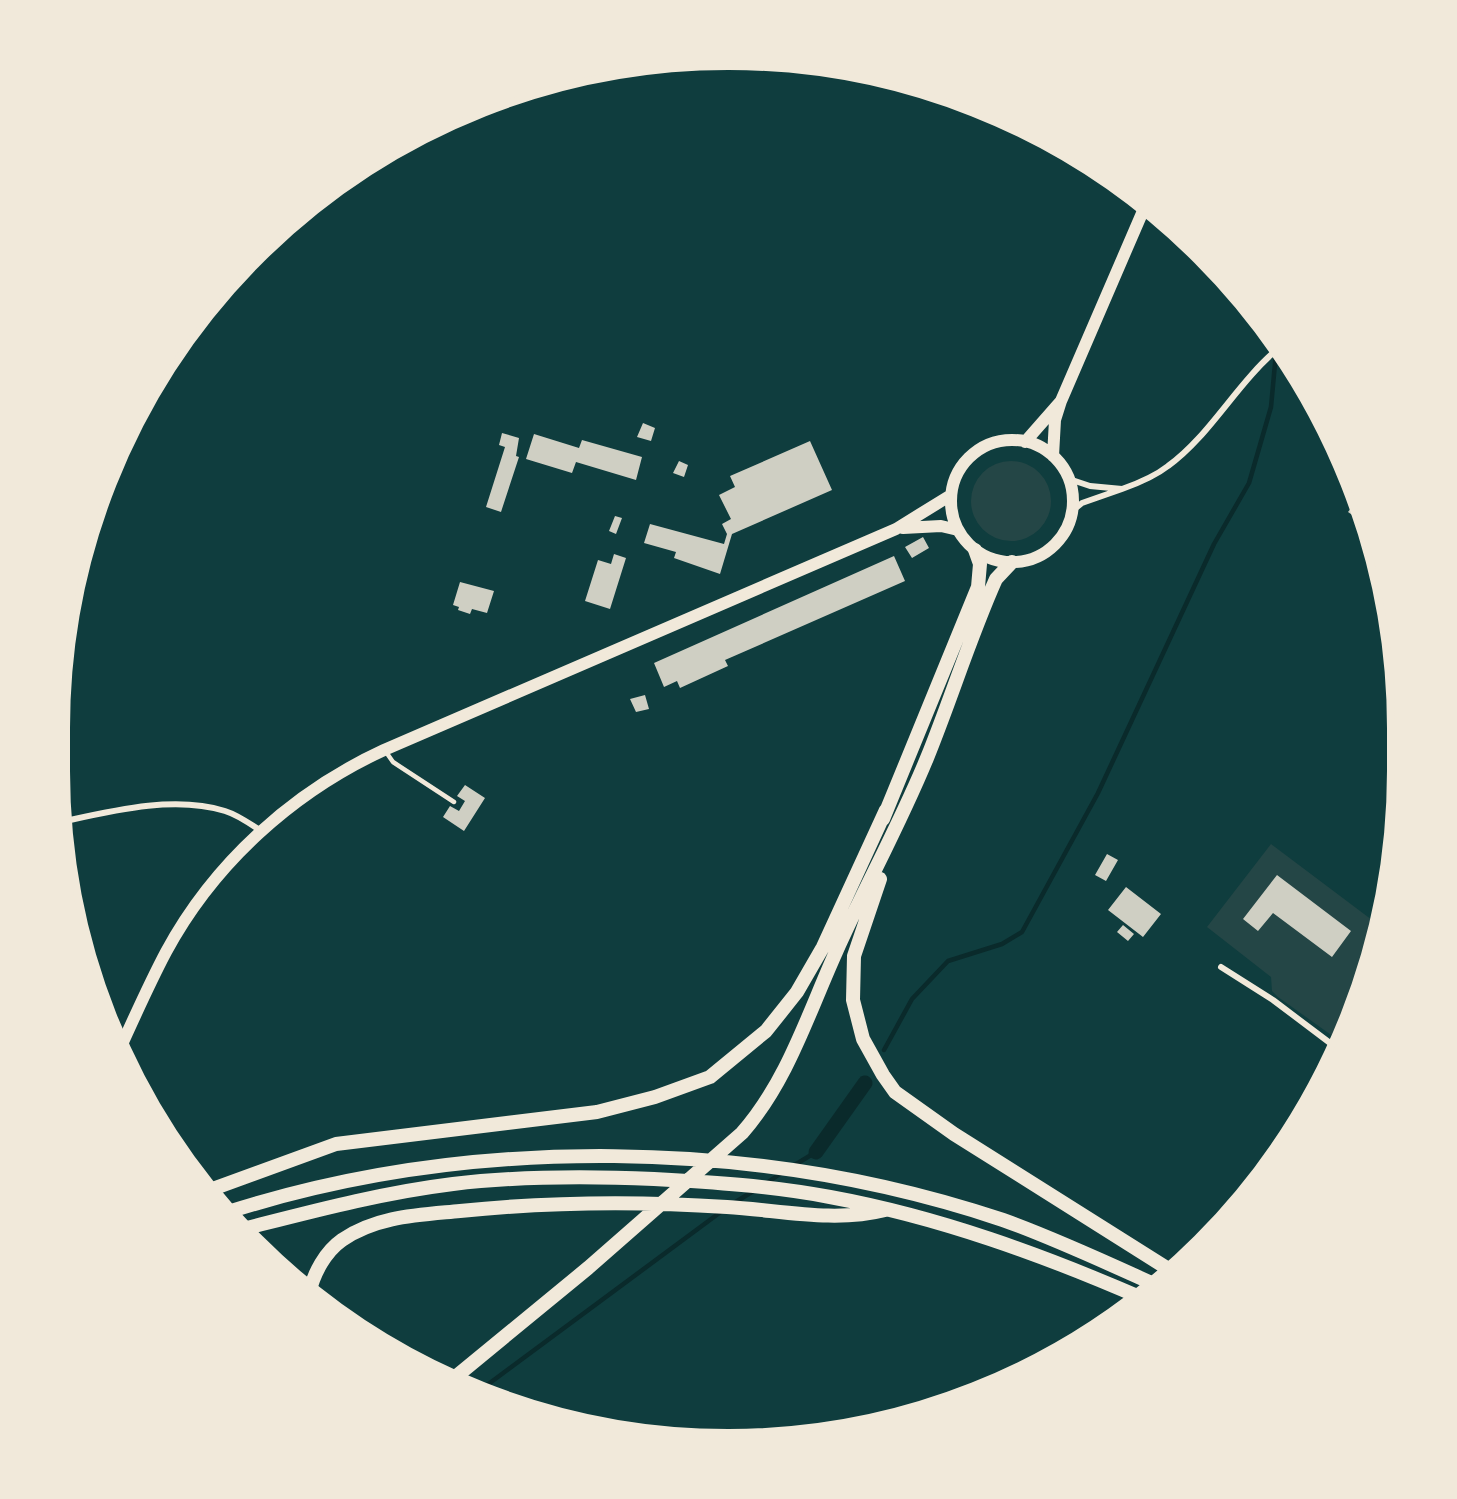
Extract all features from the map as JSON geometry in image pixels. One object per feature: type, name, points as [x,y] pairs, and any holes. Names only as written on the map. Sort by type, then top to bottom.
[{"type":"highway","points":[[215,1188],[336,1144],[597,1112],[655,1097],[710,1077],[766,1031],[797,992],[823,947],[886,810],[978,586],[980,564],[975,550]]},
{"type":"highway","points":[[1012,562],[996,579],[987,598],[903,814],[854,956],[853,1000],[868,1052],[895,1092],[954,1134],[1166,1268]]},
{"type":"highway","points":[[837,950],[886,810]]},
{"type":"highway","points":[[458,1375],[588,1268],[742,1133],[771,1095],[837,950],[903,814]]},
{"type":"highway","points":[[234,1211],[349,1180],[505,1159],[590,1156],[667,1157],[830,1175],[1001,1220],[1063,1243],[1149,1282]]},
{"type":"highway","points":[[249,1227],[351,1201],[454,1184],[579,1176],[728,1183],[828,1196],[889,1209],[977,1234],[1059,1262],[1134,1295]]},
{"type":"highway","points":[[312,1286],[326,1255],[341,1240],[369,1226],[400,1217],[515,1206],[628,1203],[862,1216],[889,1209]]},
{"type":"highway","points":[[451,1372],[480,1357]]},
{"type":"main road","points":[[1053,456],[1055,420],[1061,401],[1143,212]]},
{"type":"main road","points":[[1025,441],[1061,401]]},
{"type":"main road","points":[[1025,441],[1053,456],[1069,479],[1072,511],[1064,534],[1052,548],[1036,557],[1012,562],[1000,561],[975,550],[957,530],[951,511],[951,495],[956,475],[966,460],[981,448],[998,442],[1025,441]]},
{"type":"main road","points":[[124,1041],[166,951],[223,870],[261,831],[334,776],[384,750],[896,529],[951,495]]},
{"type":"main road","points":[[896,529],[931,525],[957,530]]},
{"type":"street","points":[[1072,511],[1082,502],[1148,479],[1170,465],[1273,352]]},
{"type":"street","points":[[1069,479],[1090,486],[1122,489]]},
{"type":"street","points":[[68,821],[127,809],[196,806],[226,811],[261,831]]},
{"type":"street","points":[[1221,967],[1273,1000],[1332,1044]]},
{"type":"lane","points":[[384,750],[393,762],[454,802]]},
{"type":"shaded area","points":[[1003,461],[1019,461],[1033,467],[1045,479],[1051,493],[1051,509],[1045,523],[1033,535],[1019,541],[1003,541],[989,535],[977,523],[971,509],[971,493],[977,479],[989,467]]},
{"type":"shaded area","points":[[1271,844],[1373,921],[1356,983],[1335,1038],[1278,997],[1272,991],[1271,977],[1207,927]]},
{"type":"building","points":[[643,423],[655,428],[651,441],[637,437]]},
{"type":"building","points":[[502,433],[519,438],[516,456],[519,457],[501,512],[486,507],[505,447],[499,445]]},
{"type":"building","points":[[534,434],[579,448],[582,440],[642,457],[636,480],[576,462],[572,473],[526,459]]},
{"type":"building","points":[[810,441],[832,490],[732,534],[720,574],[674,558],[676,552],[644,543],[650,524],[724,544],[727,534],[722,524],[731,519],[719,495],[735,487],[730,476]]},
{"type":"building","points":[[679,461],[688,465],[684,477],[673,473]]},
{"type":"building","points":[[1352,506],[1357,518],[1348,512]]},
{"type":"building","points":[[615,516],[622,518],[616,534],[609,531]]},
{"type":"building","points":[[923,537],[929,548],[912,558],[905,547]]},
{"type":"building","points":[[614,554],[626,558],[610,609],[585,601],[598,560],[611,564]]},
{"type":"building","points":[[894,556],[905,581],[725,660],[728,666],[680,688],[677,681],[664,687],[654,663]]},
{"type":"building","points":[[460,582],[494,591],[487,613],[472,609],[470,614],[458,610],[459,607],[453,605]]},
{"type":"building","points":[[645,695],[649,709],[636,712],[630,699]]},
{"type":"building","points":[[465,785],[485,798],[464,831],[443,817],[450,806],[459,811],[465,801],[457,796]]},
{"type":"building","points":[[1107,854],[1118,860],[1106,881],[1095,875]]},
{"type":"building","points":[[1277,875],[1351,931],[1332,957],[1273,913],[1258,931],[1243,919]]},
{"type":"building","points":[[1126,887],[1161,914],[1143,937],[1108,910]]},
{"type":"building","points":[[1123,925],[1134,934],[1128,941],[1117,932]]},
{"type":"waterway","points":[[884,1050],[912,999],[948,961],[1002,944],[1022,932],[1098,793],[1214,544],[1249,483],[1271,407],[1276,355]]},
{"type":"waterway","points":[[816,1152],[865,1083]]},
{"type":"waterway","points":[[793,1166],[816,1152]]},
{"type":"waterway","points":[[765,1184],[783,1172]]},
{"type":"waterway","points":[[734,1203],[755,1190]]},
{"type":"waterway","points":[[485,1387],[722,1211]]}]
